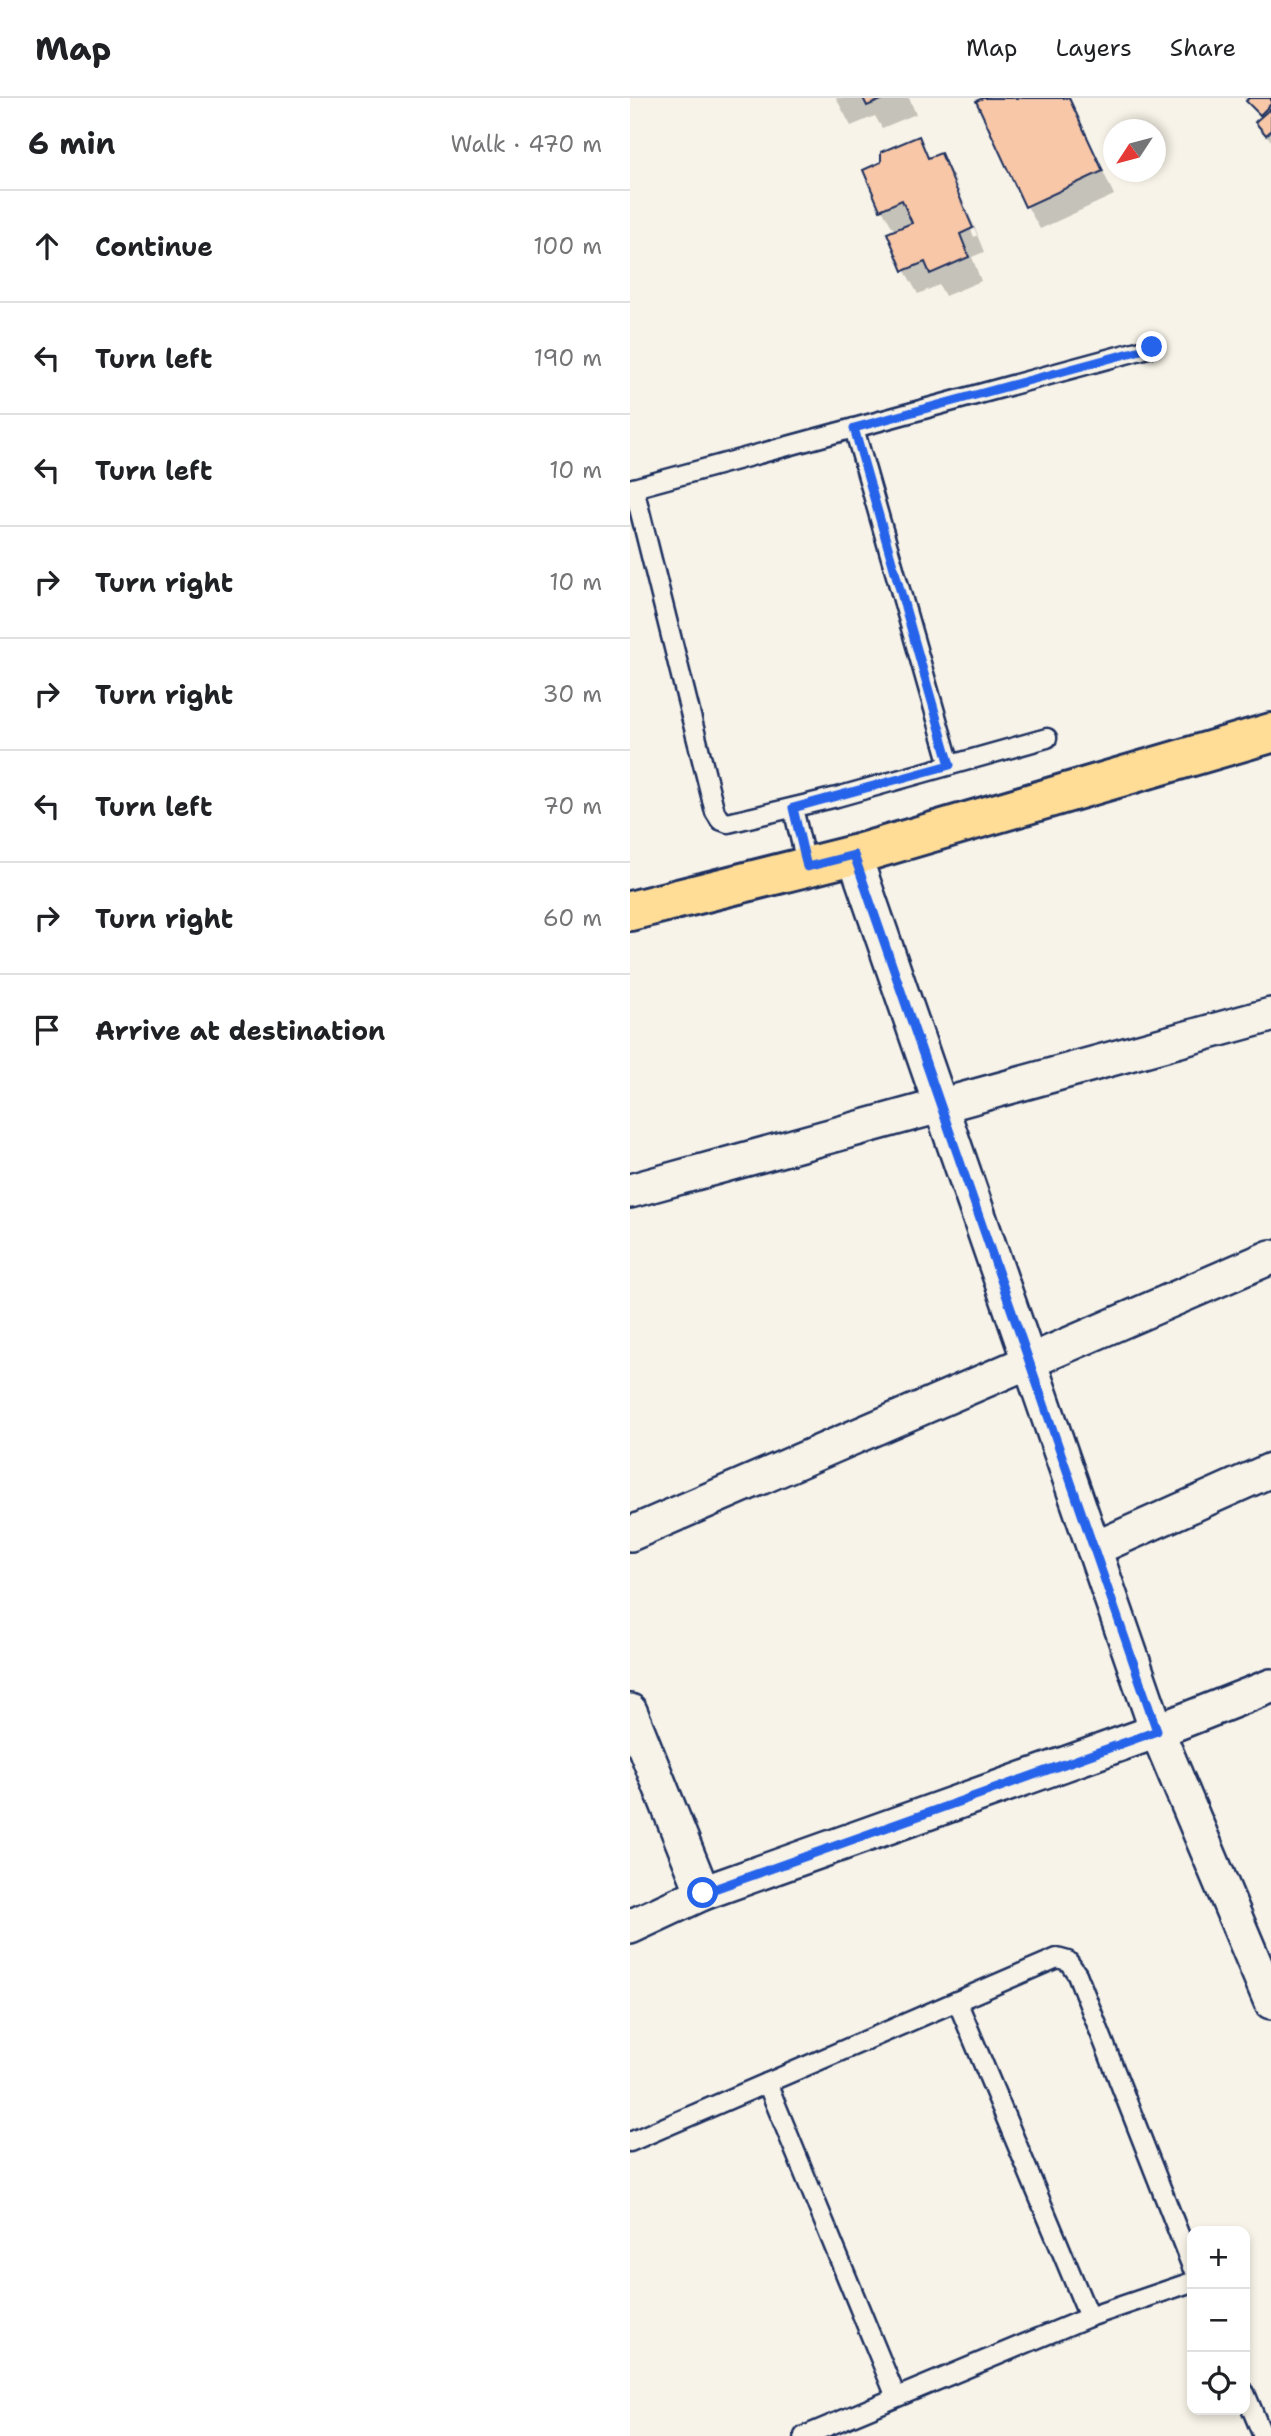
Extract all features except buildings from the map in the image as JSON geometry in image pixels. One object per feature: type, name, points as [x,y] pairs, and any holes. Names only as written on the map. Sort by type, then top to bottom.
[{"type":"main road","points":[[630,911],[854,855],[1271,733]]},
{"type":"street","points":[[854,855],[1157,1731],[1271,2002]]},
{"type":"street","points":[[630,1191],[1271,1015]]},
{"type":"street","points":[[630,1534],[1271,1257]]},
{"type":"street","points":[[1094,1549],[1271,1470]]},
{"type":"street","points":[[630,1927],[703,1893],[1157,1731],[1271,1686]]},
{"type":"street","points":[[630,1712],[703,1893]]},
{"type":"lane","points":[[1047,738],[793,808],[728,823],[720,820],[715,812],[632,488],[1152,347]]},
{"type":"lane","points":[[854,428],[950,765]]},
{"type":"lane","points":[[793,808],[807,867]]},
{"type":"lane","points":[[630,2142],[1056,1958],[1068,1961],[1077,1973],[1187,2254]]},
{"type":"lane","points":[[957,2001],[1088,2317]]},
{"type":"lane","points":[[767,2083],[896,2397]]},
{"type":"lane","points":[[804,2436],[1088,2317],[1187,2284]]},
{"type":"lane","points":[[1250,2405],[1263,2436]]},
{"type":"route","points":[[703,1893],[1157,1731],[854,855],[807,867],[793,808],[950,765],[854,428],[1152,347]]}]
